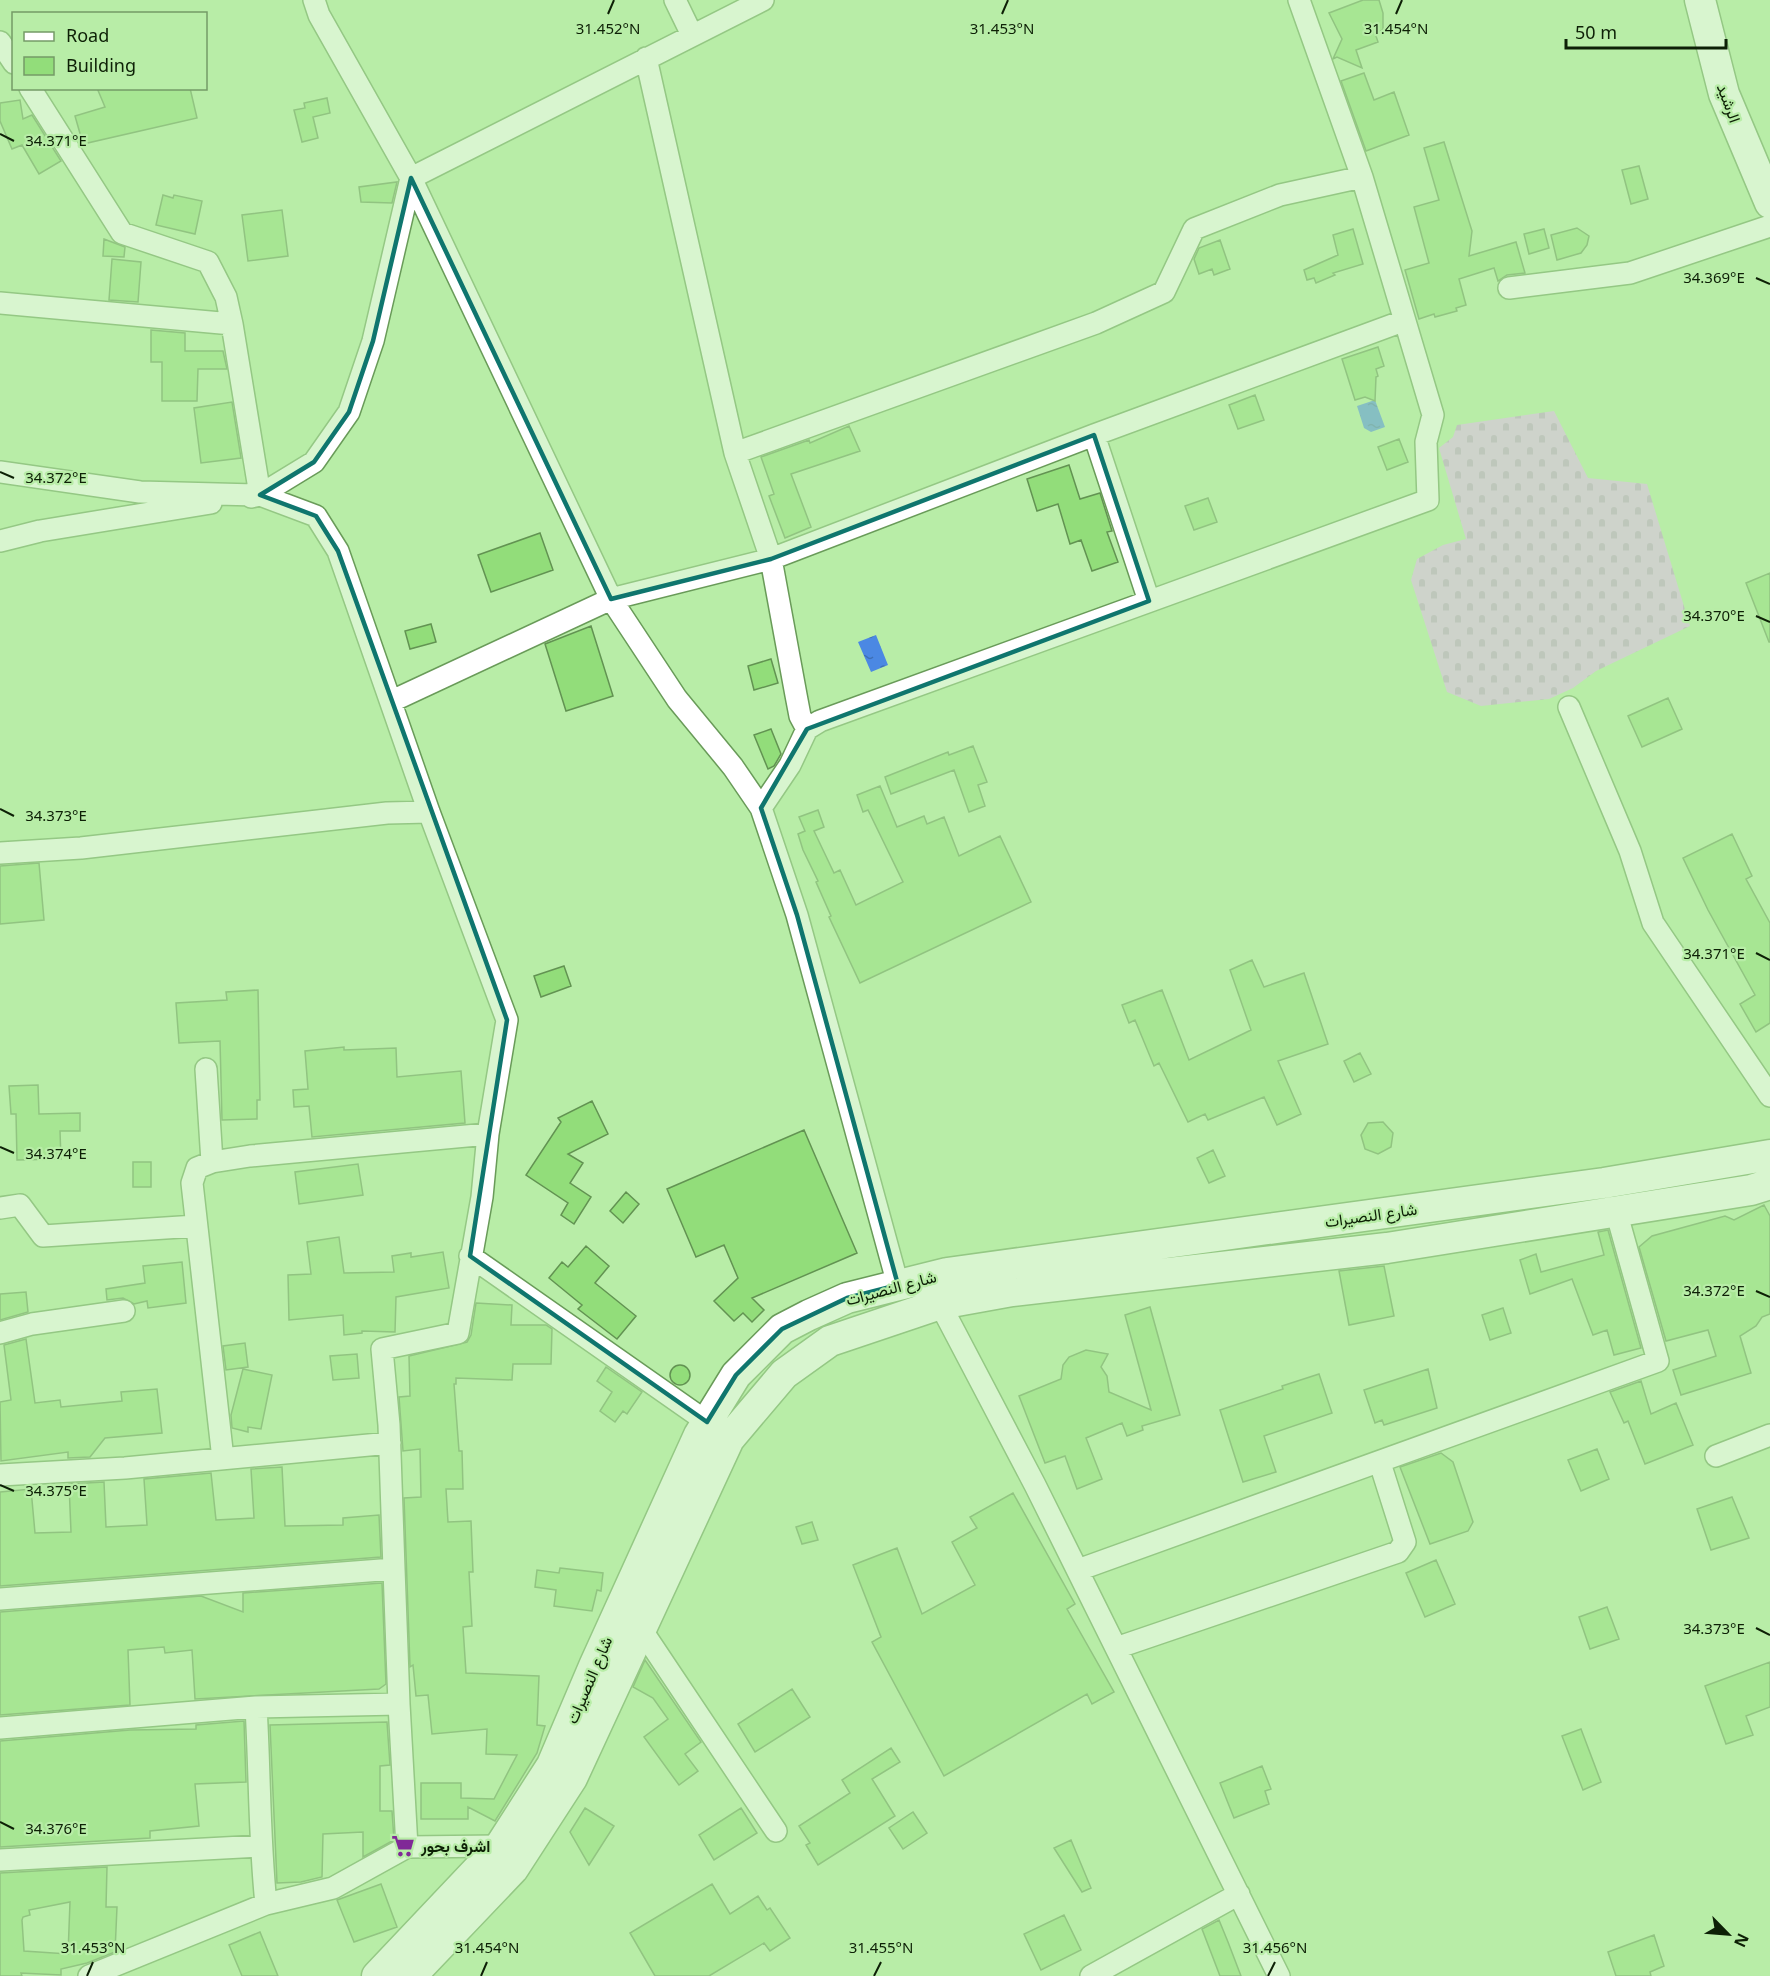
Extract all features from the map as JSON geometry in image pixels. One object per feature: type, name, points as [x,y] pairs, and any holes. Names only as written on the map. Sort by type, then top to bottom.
[{"type":"main road","name":"الرشيد","points":[[1700,0],[1724,94],[1770,203]]},
{"type":"main road","name":"شارع النصيرات","points":[[377,1976],[500,1846],[552,1766],[600,1653],[707,1422],[735,1375],[782,1329],[848,1298],[947,1273],[1604,1183],[1770,1155]]},
{"type":"main road","name":"شارع النصيرات","points":[[411,1976],[513,1869],[572,1778],[729,1439],[783,1374],[830,1341],[939,1304],[1012,1291],[1387,1248],[1751,1190],[1770,1184]]},
{"type":"street","points":[[314,0],[319,15],[411,178],[611,599],[677,699],[733,766],[761,808],[797,915],[898,1285]]},
{"type":"street","points":[[675,0],[692,35]]},
{"type":"street","points":[[0,541],[40,531],[261,495],[315,462],[349,412],[373,341],[411,178],[763,0]]},
{"type":"street","points":[[761,808],[790,765],[807,729],[820,721],[1428,500],[1426,442],[1433,415],[1403,321],[1362,177],[1299,0]]},
{"type":"street","points":[[0,42],[12,60]]},
{"type":"street","points":[[645,58],[735,453],[771,559],[800,716],[807,729]]},
{"type":"street","points":[[31,90],[122,233],[208,262],[226,297],[261,495]]},
{"type":"street","points":[[735,453],[928,385],[1115,314],[1164,292],[1194,229],[1280,195],[1362,177]]},
{"type":"street","points":[[1509,288],[1630,273],[1770,226]]},
{"type":"street","points":[[0,303],[232,324]]},
{"type":"street","points":[[392,700],[611,599],[771,559],[1094,435],[1403,321]]},
{"type":"street","points":[[1094,435],[1149,601]]},
{"type":"street","points":[[0,472],[140,492],[261,495],[316,516],[338,551],[392,700],[429,812],[507,1020],[488,1134],[482,1197],[458,1333],[382,1349],[390,1443],[399,1704],[407,1847]]},
{"type":"street","points":[[1569,707],[1630,851],[1653,923],[1770,1096]]},
{"type":"street","points":[[0,852],[81,848],[387,813],[429,812]]},
{"type":"street","points":[[206,1069],[212,1162]]},
{"type":"street","points":[[223,1459],[192,1184],[197,1168],[212,1162],[250,1156],[488,1134]]},
{"type":"street","points":[[0,1208],[20,1205],[43,1236],[196,1226]]},
{"type":"street","points":[[1078,1570],[1658,1361],[1616,1211]]},
{"type":"street","points":[[470,1256],[707,1422]]},
{"type":"street","points":[[939,1304],[1078,1570],[1279,1976]]},
{"type":"street","points":[[0,1333],[32,1324],[124,1311]]},
{"type":"street","points":[[1716,1456],[1770,1435]]},
{"type":"street","points":[[0,1474],[125,1468],[390,1443]]},
{"type":"street","points":[[1116,1648],[1398,1552],[1405,1542],[1380,1463]]},
{"type":"street","points":[[0,1599],[394,1569]]},
{"type":"street","points":[[641,1629],[776,1831]]},
{"type":"street","points":[[0,1728],[256,1707],[399,1704]]},
{"type":"street","points":[[256,1707],[260,1758],[260,1846],[266,1904]]},
{"type":"street","points":[[0,1860],[260,1846]]},
{"type":"street","points":[[89,1976],[266,1904],[333,1888],[407,1847],[500,1846]]},
{"type":"street","points":[[1091,1976],[1239,1894]]},
{"type":"highlighted area","points":[[411,178],[611,599],[771,559],[1094,435],[1149,601],[807,729],[761,808],[797,915],[898,1285],[847,1298],[782,1329],[736,1375],[707,1422],[470,1256],[507,1020],[338,551],[316,516],[260,495],[314,462],[349,412],[373,341]]},
{"type":"green space","points":[[1554,411],[1588,478],[1647,484],[1690,626],[1596,671],[1573,688],[1549,699],[1481,706],[1447,692],[1411,580],[1417,559],[1443,545],[1466,539],[1439,448],[1453,437],[1457,425]]},
{"type":"water","points":[[1375,400],[1385,427],[1371,432],[1364,428],[1357,406]]},
{"type":"water","points":[[876,635],[888,665],[871,672],[858,642]]},
{"type":"building","points":[[1363,0],[1379,0],[1383,13],[1383,30],[1375,33],[1378,42],[1356,50],[1362,68],[1337,57],[1333,59],[1342,39],[1329,13]]},
{"type":"building","points":[[1364,73],[1374,100],[1394,92],[1409,135],[1366,151],[1341,81]]},
{"type":"building","points":[[98,90],[190,90],[197,118],[83,144],[75,116],[105,107]]},
{"type":"building","points":[[327,98],[330,113],[313,117],[318,138],[302,142],[294,110],[305,108],[304,103]]},
{"type":"building","points":[[20,100],[23,119],[32,115],[61,161],[39,174],[22,145],[12,149],[0,121],[0,103]]},
{"type":"building","points":[[1444,142],[1472,231],[1469,256],[1516,242],[1525,273],[1507,275],[1498,281],[1494,268],[1459,279],[1466,305],[1456,308],[1457,311],[1435,317],[1434,314],[1419,319],[1405,270],[1429,263],[1414,207],[1439,200],[1424,148]]},
{"type":"building","points":[[1639,166],[1648,199],[1631,204],[1622,170]]},
{"type":"building","points":[[397,182],[392,203],[361,202],[359,187]]},
{"type":"building","points":[[163,195],[202,201],[195,234],[156,225]]},
{"type":"building","points":[[282,210],[288,256],[248,261],[242,215]]},
{"type":"building","points":[[1577,228],[1589,236],[1587,245],[1581,253],[1557,260],[1551,235]]},
{"type":"building","points":[[1353,229],[1363,264],[1333,273],[1335,275],[1316,283],[1314,278],[1307,280],[1304,270],[1338,255],[1333,235]]},
{"type":"building","points":[[1544,229],[1549,248],[1529,254],[1524,234]]},
{"type":"building","points":[[104,239],[125,247],[124,257],[103,256]]},
{"type":"building","points":[[1220,240],[1230,269],[1214,275],[1212,269],[1199,274],[1194,259],[1199,248]]},
{"type":"building","points":[[112,259],[141,262],[138,302],[109,300]]},
{"type":"building","points":[[151,330],[185,333],[185,351],[223,351],[227,369],[198,369],[197,401],[162,401],[162,362],[151,362]]},
{"type":"building","points":[[1378,347],[1384,366],[1376,369],[1378,376],[1376,377],[1375,401],[1365,397],[1355,400],[1342,359]]},
{"type":"building","points":[[1255,395],[1264,420],[1238,429],[1229,405]]},
{"type":"building","points":[[232,402],[241,458],[201,463],[194,408]]},
{"type":"building","points":[[849,426],[860,451],[791,474],[811,527],[785,538],[769,496],[774,494],[761,457],[809,440],[810,443]]},
{"type":"building","points":[[1399,439],[1408,462],[1387,470],[1378,447]]},
{"type":"building","points":[[1069,465],[1080,499],[1100,493],[1112,531],[1107,532],[1118,562],[1092,571],[1081,540],[1070,544],[1058,504],[1037,511],[1027,479]]},
{"type":"building","points":[[1208,498],[1217,522],[1194,530],[1185,506]]},
{"type":"building","points":[[540,533],[553,570],[491,592],[478,555]]},
{"type":"building","points":[[1770,573],[1770,642],[1769,642],[1746,583]]},
{"type":"building","points":[[431,624],[436,642],[410,649],[405,631]]},
{"type":"building","points":[[591,626],[613,696],[566,711],[545,644]]},
{"type":"building","points":[[771,659],[778,683],[754,690],[748,666]]},
{"type":"building","points":[[1668,698],[1682,729],[1642,747],[1628,716]]},
{"type":"building","points":[[771,729],[781,754],[774,766],[768,769],[754,735]]},
{"type":"building","points":[[973,746],[987,782],[978,785],[985,806],[969,812],[954,770],[891,794],[885,777],[948,752],[949,755]]},
{"type":"building","points":[[880,786],[897,827],[924,816],[927,824],[944,817],[959,856],[1000,836],[1031,902],[860,983],[829,917],[831,916],[816,882],[818,881],[803,850],[798,834],[805,831],[799,817],[818,810],[824,827],[814,831],[834,873],[840,870],[856,905],[903,882],[868,810],[863,812],[857,795]]},
{"type":"building","points":[[1732,834],[1752,876],[1746,879],[1770,923],[1770,1023],[1756,1032],[1740,1004],[1755,995],[1708,910],[1683,858]]},
{"type":"building","points":[[39,863],[44,920],[0,924],[0,866]]},
{"type":"building","points":[[1252,960],[1264,987],[1304,973],[1328,1044],[1278,1061],[1301,1114],[1277,1125],[1264,1097],[1208,1120],[1205,1114],[1188,1122],[1159,1063],[1154,1066],[1135,1020],[1129,1023],[1122,1005],[1162,990],[1189,1060],[1251,1030],[1230,970]]},
{"type":"building","points":[[564,966],[571,986],[541,997],[534,976]]},
{"type":"building","points":[[258,990],[260,1100],[257,1100],[257,1119],[222,1120],[220,1041],[179,1043],[176,1003],[227,1000],[226,992]]},
{"type":"building","points":[[344,1047],[344,1050],[396,1048],[397,1077],[461,1071],[465,1123],[312,1137],[309,1106],[294,1107],[293,1090],[308,1089],[305,1051]]},
{"type":"building","points":[[1360,1053],[1371,1074],[1354,1082],[1344,1061]]},
{"type":"building","points":[[38,1085],[39,1114],[80,1113],[80,1131],[60,1131],[61,1159],[17,1160],[16,1114],[11,1114],[9,1086]]},
{"type":"building","points":[[592,1101],[608,1134],[568,1154],[583,1163],[570,1183],[591,1197],[574,1224],[561,1215],[568,1203],[526,1175],[561,1122],[558,1118]]},
{"type":"building","points":[[1383,1122],[1393,1133],[1391,1147],[1378,1154],[1365,1149],[1361,1135],[1368,1123]]},
{"type":"building","points":[[804,1130],[857,1253],[752,1298],[764,1310],[752,1322],[743,1313],[734,1321],[714,1301],[738,1278],[724,1245],[696,1257],[667,1189]]},
{"type":"building","points":[[1213,1150],[1225,1176],[1209,1183],[1197,1158]]},
{"type":"building","points":[[133,1162],[151,1162],[151,1187],[133,1187]]},
{"type":"building","points":[[358,1164],[363,1195],[299,1204],[295,1172]]},
{"type":"building","points":[[626,1192],[639,1204],[623,1223],[610,1211]]},
{"type":"building","points":[[1764,1205],[1770,1216],[1770,1314],[1762,1317],[1756,1326],[1740,1336],[1751,1373],[1681,1395],[1673,1370],[1716,1356],[1708,1330],[1666,1341],[1639,1247],[1652,1236],[1725,1216],[1734,1220]]},
{"type":"building","points":[[1608,1230],[1641,1348],[1614,1355],[1607,1330],[1593,1335],[1572,1279],[1530,1294],[1520,1260],[1536,1254],[1541,1272],[1604,1255],[1598,1232]]},
{"type":"building","points":[[339,1237],[344,1273],[394,1272],[392,1256],[411,1253],[411,1257],[443,1252],[449,1288],[396,1297],[395,1332],[362,1331],[362,1333],[344,1335],[343,1315],[289,1320],[288,1275],[311,1274],[307,1242]]},
{"type":"building","points":[[586,1246],[609,1266],[595,1283],[636,1316],[617,1339],[578,1309],[582,1305],[549,1278],[562,1262],[568,1267]]},
{"type":"building","points":[[182,1262],[186,1303],[148,1308],[147,1301],[134,1304],[123,1298],[107,1300],[106,1289],[145,1283],[143,1266]]},
{"type":"building","points":[[1384,1266],[1394,1316],[1349,1325],[1339,1271]]},
{"type":"building","points":[[26,1292],[28,1312],[0,1320],[0,1294]]},
{"type":"building","points":[[476,1303],[512,1305],[511,1325],[546,1325],[552,1329],[551,1364],[513,1364],[512,1380],[456,1378],[456,1384],[454,1384],[459,1451],[462,1451],[463,1489],[446,1489],[448,1522],[471,1521],[473,1572],[469,1572],[472,1626],[463,1627],[466,1673],[539,1676],[537,1725],[545,1726],[537,1753],[495,1821],[468,1807],[468,1819],[421,1819],[421,1783],[461,1783],[461,1798],[494,1799],[517,1755],[486,1754],[487,1729],[432,1734],[428,1695],[416,1696],[413,1665],[410,1667],[404,1498],[421,1497],[420,1449],[403,1451],[399,1397],[410,1396],[409,1356],[467,1342],[471,1335]]},
{"type":"building","points":[[1150,1307],[1180,1415],[1142,1426],[1143,1430],[1127,1436],[1122,1423],[1086,1438],[1102,1479],[1077,1489],[1065,1456],[1045,1463],[1019,1396],[1061,1379],[1063,1365],[1069,1357],[1086,1350],[1108,1354],[1101,1367],[1107,1376],[1109,1392],[1151,1410],[1125,1315]]},
{"type":"building","points":[[1503,1308],[1511,1333],[1490,1340],[1482,1315]]},
{"type":"building","points":[[26,1339],[35,1403],[60,1400],[61,1407],[122,1401],[121,1392],[157,1389],[162,1433],[105,1438],[90,1457],[68,1458],[68,1452],[1,1461],[0,1402],[11,1400],[4,1345]]},
{"type":"building","points":[[245,1343],[248,1367],[226,1370],[223,1346]]},
{"type":"building","points":[[357,1354],[359,1378],[333,1380],[330,1356]]},
{"type":"building","points":[[680,1365],[687,1368],[690,1375],[687,1382],[680,1385],[673,1382],[670,1375],[673,1368]]},
{"type":"building","points":[[606,1367],[642,1392],[627,1414],[623,1411],[615,1422],[600,1411],[612,1392],[597,1381]]},
{"type":"building","points":[[243,1369],[272,1375],[261,1429],[248,1427],[248,1432],[232,1428],[231,1415]]},
{"type":"building","points":[[1428,1369],[1437,1408],[1384,1425],[1382,1420],[1375,1423],[1364,1390]]},
{"type":"building","points":[[1319,1374],[1332,1413],[1264,1436],[1276,1472],[1243,1482],[1220,1410]]},
{"type":"building","points":[[1641,1381],[1651,1414],[1676,1403],[1693,1445],[1645,1464],[1628,1421],[1624,1423],[1610,1392]]},
{"type":"building","points":[[1597,1449],[1609,1479],[1581,1491],[1568,1460]]},
{"type":"building","points":[[1441,1453],[1453,1462],[1473,1522],[1468,1531],[1430,1544],[1400,1467]]},
{"type":"building","points":[[282,1467],[285,1526],[343,1525],[343,1518],[379,1515],[381,1557],[0,1586],[0,1492],[31,1489],[35,1533],[71,1532],[69,1484],[104,1482],[106,1527],[147,1525],[144,1479],[211,1473],[216,1520],[254,1518],[251,1469]]},
{"type":"building","points":[[1013,1493],[1075,1604],[1067,1609],[1114,1692],[1092,1704],[1087,1694],[944,1776],[872,1642],[881,1637],[853,1565],[897,1548],[922,1614],[975,1585],[952,1542],[977,1528],[970,1517]]},
{"type":"building","points":[[1732,1497],[1749,1538],[1711,1550],[1697,1509]]},
{"type":"building","points":[[812,1522],[818,1540],[802,1544],[796,1527]]},
{"type":"building","points":[[1436,1560],[1455,1604],[1425,1617],[1406,1573]]},
{"type":"building","points":[[560,1568],[603,1573],[601,1591],[597,1590],[592,1611],[554,1606],[556,1590],[535,1587],[537,1570],[559,1573]]},
{"type":"building","points":[[382,1583],[386,1684],[379,1689],[195,1699],[192,1650],[165,1653],[164,1647],[128,1650],[130,1705],[0,1715],[0,1612],[201,1596],[243,1612],[243,1593]]},
{"type":"building","points":[[1607,1607],[1619,1639],[1590,1649],[1579,1617]]},
{"type":"building","points":[[645,1660],[701,1742],[685,1754],[698,1771],[679,1785],[644,1737],[668,1719],[653,1698],[633,1687]]},
{"type":"building","points":[[1770,1662],[1770,1707],[1746,1716],[1753,1735],[1726,1744],[1705,1686]]},
{"type":"building","points":[[792,1689],[810,1717],[755,1752],[738,1724]]},
{"type":"building","points":[[244,1721],[246,1782],[195,1784],[199,1826],[150,1831],[150,1838],[0,1847],[0,1741],[130,1730],[196,1729],[196,1725]]},
{"type":"building","points":[[387,1722],[390,1765],[380,1766],[380,1811],[392,1811],[394,1840],[363,1857],[363,1832],[323,1834],[322,1877],[301,1882],[277,1883],[270,1725]]},
{"type":"building","points":[[1581,1729],[1601,1782],[1583,1790],[1562,1736]]},
{"type":"building","points":[[891,1748],[900,1762],[872,1779],[895,1816],[818,1865],[806,1845],[810,1843],[799,1826],[850,1793],[842,1780]]},
{"type":"building","points":[[1262,1766],[1271,1789],[1265,1791],[1269,1804],[1234,1818],[1220,1783]]},
{"type":"building","points":[[585,1808],[614,1826],[589,1865],[570,1832]]},
{"type":"building","points":[[741,1808],[757,1833],[714,1860],[699,1835]]},
{"type":"building","points":[[913,1812],[927,1833],[903,1849],[889,1828]]},
{"type":"building","points":[[1071,1840],[1091,1888],[1082,1892],[1054,1848]]},
{"type":"building","points":[[107,1867],[106,1907],[117,1907],[115,1952],[87,1963],[61,1969],[61,1975],[21,1973],[22,1976],[0,1976],[0,1873]],"holes":[[[70,1902],[68,1954],[24,1951],[22,1920],[23,1917],[30,1915],[29,1910]]]},
{"type":"building","points":[[381,1884],[397,1927],[354,1942],[337,1900]]},
{"type":"building","points":[[712,1884],[730,1914],[758,1896],[767,1910],[770,1908],[790,1938],[770,1951],[764,1943],[709,1976],[655,1976],[630,1933]]},
{"type":"building","points":[[1064,1915],[1081,1950],[1041,1970],[1024,1934]]},
{"type":"building","points":[[1219,1920],[1241,1976],[1220,1976],[1202,1929]]},
{"type":"building","points":[[260,1932],[278,1976],[242,1976],[229,1945]]},
{"type":"building","points":[[1654,1935],[1664,1966],[1650,1972],[1651,1976],[1616,1976],[1608,1952]]},
{"type":"place","name":"اشرف بحور","points":[[403,1846]]}]
